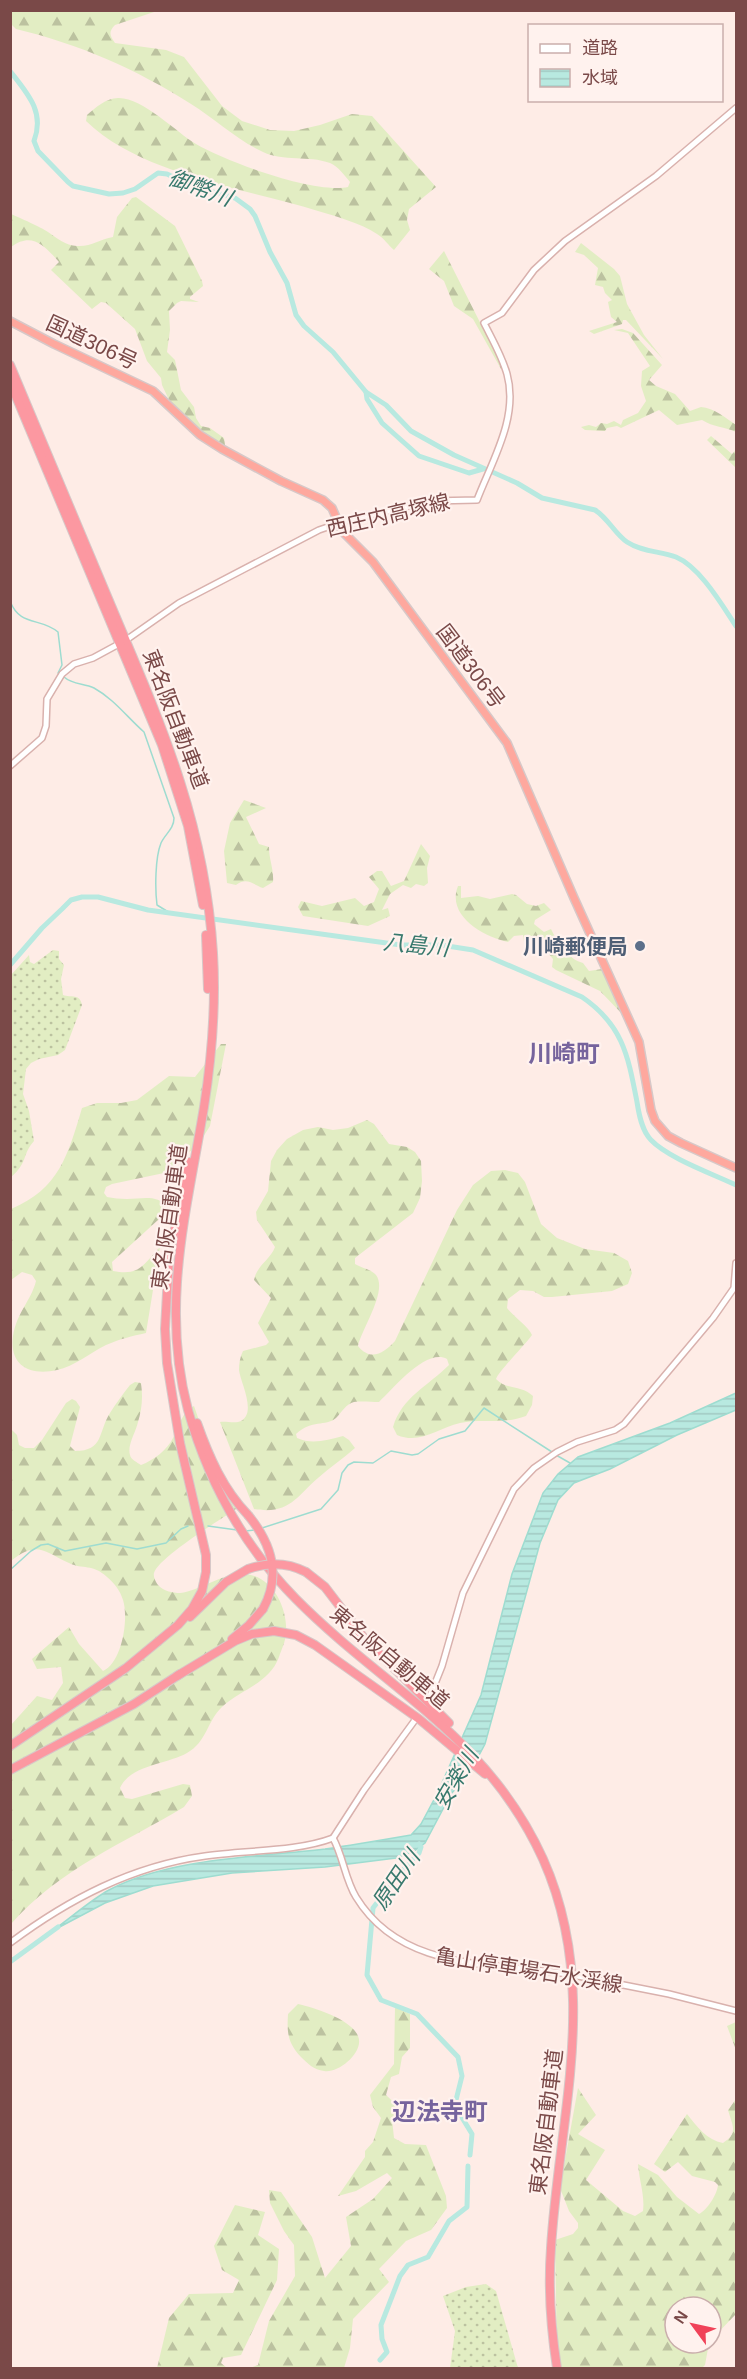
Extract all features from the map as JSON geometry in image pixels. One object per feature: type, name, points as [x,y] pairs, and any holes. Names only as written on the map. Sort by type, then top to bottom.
[{"type":"highway","name":"国道306号","points":[[10,321],[153,391],[200,435],[216,446],[328,503],[342,531],[373,562],[507,743],[639,1042],[655,1121],[660,1129],[674,1139],[736,1168]]},
{"type":"highway","points":[[10,364],[45,434]]},
{"type":"highway","name":"東名阪自動車道","points":[[10,364],[172,753],[197,837],[213,973],[211,1052],[204,1109],[180,1240],[175,1304],[180,1370],[190,1417],[210,1473],[234,1524]]},
{"type":"highway","name":"東名阪自動車道","points":[[10,382],[159,737],[188,826],[205,901]]},
{"type":"highway","points":[[68,489],[95,566]]},
{"type":"highway","name":"東名阪自動車道","points":[[208,926],[206,1055],[172,1265],[170,1312],[172,1347],[179,1391],[191,1435],[210,1484],[241,1535],[273,1574],[312,1614],[444,1728],[486,1771],[504,1792],[534,1840],[549,1875],[564,1923],[572,1971],[574,2013],[573,2057],[555,2202],[550,2264],[555,2368]]},
{"type":"highway","points":[[10,1746],[126,1668],[187,1615],[202,1591],[206,1572],[205,1548],[188,1480],[174,1407],[165,1329],[169,1257],[189,1162]]},
{"type":"highway","points":[[175,1304],[182,1368],[194,1414],[218,1474],[267,1541],[273,1562],[272,1586],[263,1609],[243,1631],[177,1676]]},
{"type":"highway","points":[[79,1700],[114,1680],[140,1661],[238,1574],[255,1566],[280,1564],[301,1569],[325,1587],[358,1630],[399,1672],[444,1728]]},
{"type":"highway","points":[[10,1770],[115,1715],[236,1641],[252,1634],[279,1631],[302,1637],[381,1692],[444,1728]]},
{"type":"highway","name":"東名阪自動車道","points":[[486,1771],[514,1815],[538,1860],[555,1908],[567,1964],[568,2056],[545,2264],[547,2318],[555,2368]]},
{"type":"main road","name":"西庄内高塚線","points":[[129,638],[179,603],[319,530],[431,501],[477,500],[509,414],[509,382],[484,323],[502,313],[534,270],[566,241],[654,177],[736,108]]},
{"type":"main road","points":[[10,766],[42,738],[46,726],[47,699],[62,674],[74,664],[93,658],[117,645]]},
{"type":"main road","points":[[430,1696],[442,1666],[463,1593],[506,1502],[524,1477],[557,1452],[577,1442],[615,1430],[628,1419],[713,1318],[734,1288],[736,1263]]},
{"type":"main road","points":[[10,1943],[73,1900],[130,1874],[203,1856],[334,1840],[364,1790],[415,1720]]},
{"type":"main road","name":"亀山停車場石水渓線","points":[[334,1840],[353,1892],[368,1914],[386,1934],[405,1944],[436,1956],[578,1976],[669,1994],[736,2011]]},
{"type":"green space","points":[[11,10],[157,11],[115,25],[110,34],[115,43],[166,50],[184,57],[222,106],[242,121],[270,130],[294,131],[352,114],[372,116],[436,187],[409,209],[407,220],[410,230],[394,250],[382,237],[349,221],[164,167],[109,139],[86,121],[87,115],[109,100],[127,99],[148,109],[196,144],[249,167],[314,186],[348,187],[350,182],[333,164],[313,159],[279,157],[263,152],[244,142],[170,91],[128,69],[85,50],[16,29],[11,24]]},
{"type":"green space","points":[[136,197],[175,226],[202,281],[203,286],[190,297],[199,302],[181,301],[169,311],[170,330],[167,352],[175,360],[181,390],[194,407],[196,418],[201,426],[210,428],[224,438],[225,445],[220,445],[197,428],[169,400],[161,378],[147,361],[135,329],[106,303],[101,302],[92,309],[51,270],[59,262],[38,242],[25,240],[11,247],[11,214],[41,228],[65,243],[82,246],[113,237],[117,217],[132,198]]},
{"type":"green space","points":[[581,243],[620,276],[627,304],[644,335],[663,359],[626,320],[623,320],[622,324],[594,334],[589,331],[617,322],[611,317],[608,302],[612,300],[603,287],[595,285],[598,268],[584,255],[575,252]]},
{"type":"green space","points":[[444,251],[502,366],[501,369],[473,319],[454,306],[444,281],[429,269]]},
{"type":"green space","points":[[622,329],[633,333],[662,365],[649,380],[656,386],[675,394],[690,411],[701,407],[720,414],[736,425],[736,432],[702,420],[677,425],[659,410],[621,428],[617,426],[607,428],[605,431],[585,430],[581,427],[589,425],[596,427],[601,423],[607,424],[614,421],[621,425],[623,420],[638,413],[646,401],[641,386],[642,371],[650,366],[628,333],[614,330]]},
{"type":"green space","points":[[711,436],[732,454],[736,450],[736,468],[707,440]]},
{"type":"green space","points":[[244,800],[266,808],[246,817],[259,844],[269,847],[273,882],[263,888],[246,881],[236,885],[227,883],[224,851],[230,823]]},
{"type":"green space","points":[[421,844],[430,856],[427,868],[428,883],[424,886],[416,884],[411,888],[403,885],[390,894],[382,910],[388,908],[390,916],[368,926],[303,916],[298,907],[301,901],[322,906],[355,898],[364,906],[374,902],[379,889],[369,877],[377,871],[382,871],[391,886],[404,881]]},
{"type":"green space","points":[[458,886],[461,886],[461,898],[478,896],[490,899],[512,894],[527,904],[536,906],[544,903],[551,910],[535,920],[534,924],[544,932],[551,929],[564,950],[583,963],[589,971],[602,969],[626,1018],[600,991],[552,967],[553,959],[547,952],[524,942],[523,935],[514,936],[508,942],[478,930],[462,916],[457,907]]},
{"type":"green space","points":[[53,950],[59,951],[59,959],[64,965],[61,979],[63,995],[77,997],[82,1005],[65,1050],[58,1055],[39,1059],[26,1069],[23,1094],[29,1111],[34,1141],[23,1163],[11,1177],[11,975],[29,955],[30,962],[34,964]]},
{"type":"green space","points":[[221,1044],[226,1044],[210,1126],[198,1145],[164,1173],[112,1184],[106,1187],[104,1193],[107,1197],[159,1200],[168,1207],[158,1220],[112,1262],[113,1271],[129,1272],[145,1264],[160,1247],[146,1333],[106,1345],[63,1368],[38,1371],[23,1367],[14,1355],[13,1336],[36,1281],[32,1275],[22,1272],[11,1280],[11,1209],[27,1201],[51,1181],[72,1141],[82,1108],[97,1103],[137,1100],[169,1076],[195,1077]]},
{"type":"green space","points":[[367,1120],[374,1124],[389,1144],[407,1147],[415,1152],[421,1161],[422,1181],[420,1198],[413,1213],[355,1258],[355,1264],[374,1273],[379,1282],[377,1300],[358,1346],[368,1354],[382,1352],[395,1341],[457,1210],[473,1185],[491,1171],[505,1170],[518,1173],[525,1182],[541,1224],[557,1238],[585,1249],[614,1253],[628,1261],[632,1273],[628,1284],[612,1291],[544,1297],[533,1291],[520,1290],[508,1299],[507,1308],[532,1335],[496,1379],[504,1385],[524,1390],[533,1396],[532,1405],[526,1416],[509,1420],[460,1423],[421,1437],[405,1438],[397,1435],[393,1427],[403,1408],[416,1393],[449,1365],[447,1359],[439,1357],[430,1359],[411,1371],[379,1402],[351,1403],[332,1421],[307,1426],[296,1434],[297,1438],[314,1441],[343,1436],[355,1448],[291,1503],[276,1509],[254,1509],[220,1422],[238,1422],[244,1419],[248,1406],[239,1362],[243,1351],[266,1345],[269,1342],[258,1323],[271,1298],[254,1280],[258,1270],[275,1247],[257,1220],[256,1212],[268,1191],[271,1161],[287,1139],[303,1130],[318,1127],[333,1130],[348,1128]]},
{"type":"green space","points":[[135,1382],[141,1383],[142,1398],[129,1451],[132,1458],[141,1465],[160,1454],[167,1447],[184,1416],[194,1406],[218,1475],[236,1509],[166,1558],[154,1573],[156,1582],[163,1589],[180,1593],[231,1575],[255,1576],[273,1590],[279,1600],[286,1623],[285,1638],[279,1657],[269,1674],[222,1707],[194,1748],[179,1757],[132,1774],[120,1788],[125,1798],[132,1799],[183,1784],[190,1785],[192,1796],[184,1807],[71,1873],[29,1905],[11,1924],[11,1725],[37,1696],[52,1700],[63,1683],[61,1667],[37,1669],[32,1659],[69,1627],[79,1644],[103,1671],[110,1666],[119,1650],[124,1629],[125,1608],[114,1584],[97,1570],[74,1565],[34,1549],[11,1561],[11,1429],[17,1435],[19,1445],[34,1448],[42,1440],[66,1403],[72,1399],[80,1407],[70,1446],[75,1451],[91,1448],[99,1439],[106,1420],[115,1406],[130,1385]]},
{"type":"green space","points":[[298,2004],[332,2015],[354,2030],[358,2036],[358,2049],[349,2061],[336,2069],[324,2071],[308,2064],[296,2052],[290,2042],[288,2014]]},
{"type":"green space","points":[[395,2007],[410,2014],[410,2048],[402,2057],[399,2074],[391,2077],[386,2095],[403,2111],[392,2119],[394,2138],[405,2144],[426,2145],[446,2196],[447,2208],[431,2230],[406,2241],[379,2269],[389,2282],[353,2319],[350,2348],[344,2368],[250,2368],[258,2365],[269,2321],[295,2276],[294,2245],[270,2203],[269,2190],[281,2192],[312,2237],[325,2278],[351,2246],[346,2217],[373,2199],[392,2178],[387,2173],[356,2191],[338,2196],[365,2157],[365,2151],[373,2142],[381,2118],[373,2107],[370,2095],[394,2064]]},
{"type":"green space","points":[[736,2022],[736,2050],[727,2026]]},
{"type":"green space","points":[[578,2088],[596,2115],[578,2134],[605,2150],[586,2180],[623,2211],[635,2216],[643,2211],[643,2193],[638,2164],[658,2175],[677,2197],[699,2214],[714,2198],[718,2185],[715,2182],[692,2176],[678,2162],[665,2172],[654,2164],[687,2114],[707,2136],[723,2143],[733,2132],[728,2110],[736,2099],[736,2314],[723,2328],[723,2295],[663,2295],[663,2355],[707,2355],[702,2368],[560,2368],[557,2353],[555,2240],[573,2234],[578,2228],[578,2223],[569,2211],[560,2188]]},
{"type":"green space","points":[[235,2205],[265,2212],[258,2235],[279,2249],[277,2280],[241,2355],[223,2358],[221,2363],[227,2368],[157,2368],[169,2318],[189,2294],[233,2293],[239,2280],[222,2270],[214,2246]]},
{"type":"green space","points":[[486,2284],[496,2291],[518,2368],[450,2368],[455,2331],[443,2296],[466,2287]]},
{"type":"water","points":[[736,1393],[736,1410],[677,1435],[610,1469],[574,1483],[558,1500],[540,1543],[485,1744],[470,1772],[451,1794],[425,1843],[413,1852],[396,1858],[325,1867],[232,1873],[153,1886],[105,1903],[52,1931],[109,1890],[159,1871],[214,1860],[325,1849],[411,1835],[421,1824],[437,1794],[481,1695],[512,1574],[543,1493],[558,1474],[578,1457],[670,1423]]},
{"type":"waterway","name":"御幣川","points":[[10,71],[28,96],[36,112],[37,131],[34,141],[38,151],[73,186],[109,194],[123,193],[135,189],[158,173],[167,174],[194,187],[235,198],[250,209],[255,216],[270,252],[287,283],[296,315],[304,326],[333,352],[366,392],[386,405],[411,431],[454,455],[517,483],[542,498],[595,510],[627,542],[685,562],[710,587],[736,626]]},
{"type":"waterway","name":"御幣川","points":[[366,392],[367,399],[382,423],[419,456],[469,473],[483,469]]},
{"type":"waterway","points":[[10,570],[10,584]]},
{"type":"waterway","points":[[10,601],[19,615],[58,632],[62,665],[58,673]]},
{"type":"waterway","points":[[64,677],[101,692],[144,732],[174,818],[171,828],[161,843],[156,874],[157,905],[170,913]]},
{"type":"waterway","name":"八島川","points":[[10,965],[42,928],[71,900],[82,897],[98,897],[148,910],[401,945],[441,945],[473,950],[582,997],[596,1008],[607,1019],[622,1043],[641,1122],[651,1140],[679,1159],[736,1185]]},
{"type":"waterway","points":[[262,1528],[321,1509],[338,1490],[342,1473],[348,1465],[354,1462],[373,1463],[391,1451],[418,1454],[439,1439],[465,1431],[484,1408],[552,1452]]},
{"type":"waterway","points":[[556,1455],[570,1463]]},
{"type":"waterway","points":[[10,1570],[41,1545],[48,1544],[65,1551],[106,1543],[137,1549],[166,1543],[181,1529],[188,1526]]},
{"type":"waterway","points":[[208,1526],[237,1530]]},
{"type":"waterway","points":[[245,1531],[255,1530]]},
{"type":"waterway","name":"原田川","points":[[419,1844],[421,1847],[419,1853],[399,1874],[373,1908],[367,1975],[381,2000],[417,2014],[458,2057],[462,2076],[456,2100],[458,2111],[472,2134],[470,2155]]},
{"type":"waterway","name":"安楽川","points":[[10,1962],[58,1927]]},
{"type":"waterway","name":"原田川","points":[[380,2360],[387,2352],[382,2339],[381,2325],[400,2276],[408,2265],[428,2257],[449,2221],[467,2207],[468,2166]]},
{"type":"place","name":"川崎郵便局","points":[[640,946]]},
{"type":"district","name":"川崎町","points":[[564,1053]]},
{"type":"district","name":"辺法寺町","points":[[440,2111]]}]
